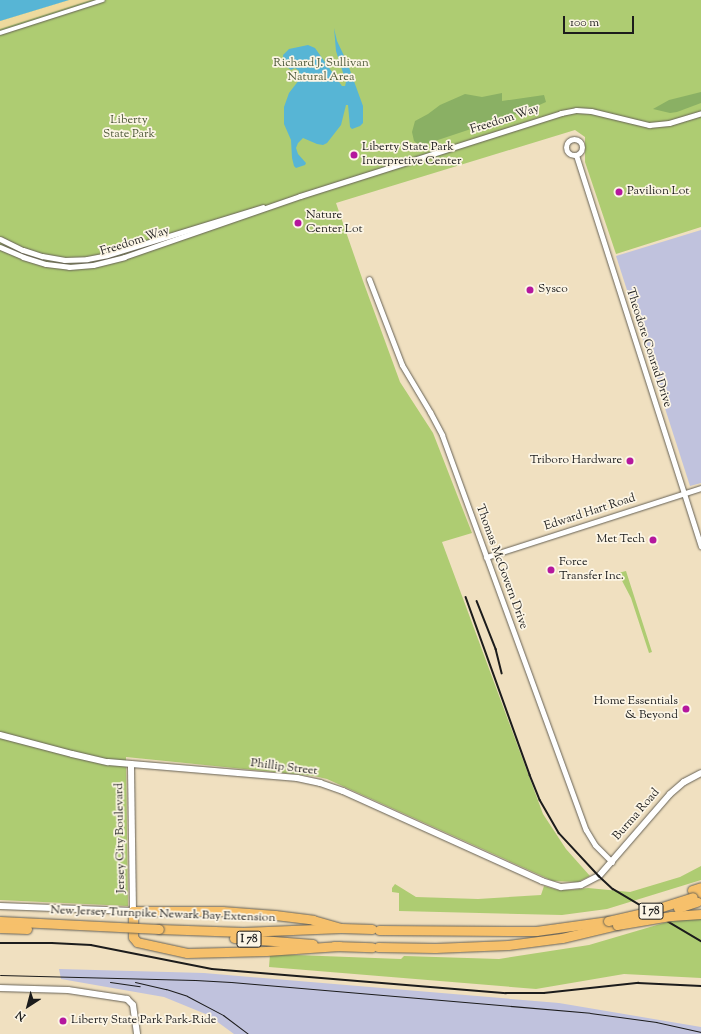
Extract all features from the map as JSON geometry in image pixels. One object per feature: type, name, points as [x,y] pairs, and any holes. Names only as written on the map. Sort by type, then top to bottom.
[{"type":"highway","name":"New Jersey Turnpike Newark Bay Extension","points":[[0,928],[159,932],[253,932],[341,928],[376,930],[526,931],[587,924],[643,913],[698,895]]},
{"type":"highway","name":"New Jersey Turnpike Newark Bay Extension","points":[[0,922],[159,932],[339,946],[435,948],[508,945],[562,938],[617,925],[698,895]]},
{"type":"highway","points":[[339,946],[211,954],[182,952],[144,944],[135,940],[132,933],[133,911],[222,911],[275,915],[313,920],[341,928]]},
{"type":"highway","points":[[617,925],[672,916],[701,914]]},
{"type":"street","points":[[0,33],[102,0]]},
{"type":"street","name":"Freedom Way","points":[[0,247],[23,257],[46,264],[69,267],[93,265],[124,257],[274,205],[566,112],[591,112],[649,126],[669,123],[701,113]]},
{"type":"street","name":"Theodore Conrad Drive","points":[[576,155],[701,547]]},
{"type":"street","name":"Freedom Way","points":[[0,239],[42,256],[64,260],[87,259],[107,255],[256,209],[274,205]]},
{"type":"street","name":"Thomas McGovern Drive","points":[[369,279],[402,365],[442,435],[586,830],[595,845],[612,862]]},
{"type":"street","name":"Edward Hart Road","points":[[486,557],[701,488]]},
{"type":"street","name":"Phillip Street","points":[[0,735],[83,757],[131,764],[297,778],[320,783],[343,791],[549,884],[561,887],[574,886],[595,879]]},
{"type":"street","name":"Jersey City Boulevard","points":[[131,764],[133,911]]},
{"type":"street","name":"Burma Road","points":[[595,879],[612,862],[670,794],[684,782],[701,773]]},
{"type":"street","points":[[0,906],[133,911]]},
{"type":"street","points":[[0,987],[68,990],[127,999],[133,1005],[137,1034]]},
{"type":"shaded area","points":[[701,230],[701,483],[690,486],[616,256]]},
{"type":"shaded area","points":[[59,969],[204,973],[559,1003],[701,1027],[701,1034],[234,1034],[208,1015],[164,997],[61,979]]},
{"type":"green space","points":[[69,0],[701,0],[701,227],[616,254],[585,162],[585,137],[575,130],[336,203],[400,382],[433,433],[472,533],[442,542],[543,814],[566,849],[590,876],[578,882],[553,881],[327,779],[314,776],[126,757],[128,906],[0,900],[0,21]]},
{"type":"green space","points":[[701,92],[701,103],[677,112],[670,113],[653,109],[669,100]]},
{"type":"green space","points":[[502,93],[502,101],[544,95],[546,102],[528,110],[420,146],[414,141],[412,132],[415,121],[440,105],[465,94],[482,97]]},
{"type":"green space","points":[[626,571],[652,652],[649,653],[631,598],[618,573]]},
{"type":"green space","points":[[701,866],[701,880],[607,909],[562,915],[399,911],[399,893],[392,892],[392,888],[395,884],[416,897],[478,899],[541,895],[544,886],[558,890],[588,888],[630,892],[680,877]]},
{"type":"green space","points":[[701,912],[701,978],[624,974],[536,989],[269,967],[270,954],[401,959],[404,956],[499,959],[589,945]]},
{"type":"sand","points":[[69,0],[91,0],[0,29],[0,21]]},
{"type":"water","points":[[0,0],[69,0],[0,21]]},
{"type":"water","points":[[334,28],[337,41],[347,62],[363,106],[363,123],[352,129],[350,127],[348,105],[346,105],[341,125],[327,143],[323,145],[317,144],[303,138],[298,143],[296,148],[298,154],[306,163],[305,165],[296,168],[292,158],[291,140],[284,124],[284,107],[289,93],[299,80],[299,71],[295,68],[291,70],[287,67],[284,62],[283,55],[289,49],[308,45],[315,48],[342,86],[345,86],[346,82],[336,51]]},
{"type":"tram line","points":[[0,975],[231,982],[590,1013],[656,1022],[701,1032]]},
{"type":"tram line","points":[[110,982],[140,986]]},
{"type":"tram line","points":[[135,982],[166,989],[187,996],[223,1015],[248,1034]]},
{"type":"railway","points":[[466,597],[530,775],[540,800],[559,833],[613,889],[701,941]]},
{"type":"railway","points":[[477,601],[496,649],[502,673]]},
{"type":"railway","points":[[0,943],[91,945],[212,969],[506,993],[544,993],[638,983],[701,986]]},
{"type":"place","name":"Liberty State Park Interpretive Center","points":[[354,155]]},
{"type":"place","name":"Pavilion Lot","points":[[619,192]]},
{"type":"place","name":"Nature Center Lot","points":[[298,223]]},
{"type":"place","name":"Sysco","points":[[530,290]]},
{"type":"place","name":"Triboro Hardware","points":[[630,461]]},
{"type":"place","name":"Met Tech","points":[[653,540]]},
{"type":"place","name":"Force Transfer Inc.","points":[[551,570]]},
{"type":"place","name":"Home Essentials & Beyond","points":[[686,709]]},
{"type":"place","name":"Liberty State Park Park-Ride","points":[[63,1021]]},
{"type":"park label","name":"Richard J. Sullivan Natural Area","points":[[321,71]]},
{"type":"park label","name":"Liberty State Park","points":[[129,128]]}]
